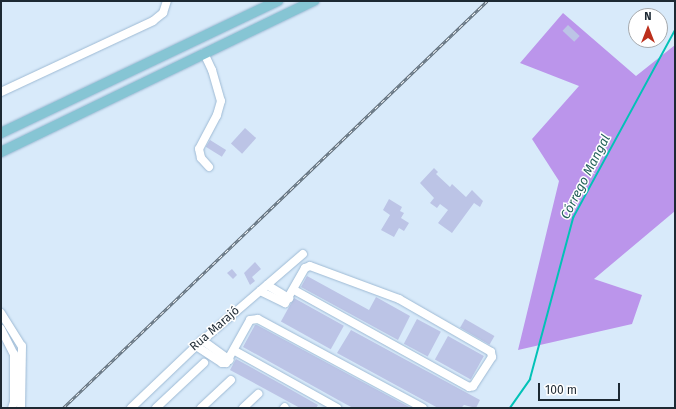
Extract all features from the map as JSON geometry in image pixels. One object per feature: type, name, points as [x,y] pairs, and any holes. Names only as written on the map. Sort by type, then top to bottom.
[{"type":"main road","points":[[1,133],[278,1]]},
{"type":"main road","points":[[1,152],[235,37],[314,1]]},
{"type":"main road","points":[[228,24],[236,30],[235,37]]},
{"type":"main road","points":[[135,69],[143,82]]},
{"type":"street","points":[[1,92],[153,21],[163,13],[167,1]]},
{"type":"street","points":[[204,53],[212,70],[221,101],[217,115],[199,149],[201,158],[210,167]]},
{"type":"street","name":"Rua Marajó","points":[[136,406],[199,343],[303,254]]},
{"type":"street","points":[[263,288],[284,304],[294,290],[305,268],[310,266],[399,299],[491,352],[492,357],[473,386],[468,387],[294,290]]},
{"type":"street","points":[[1,313],[22,346],[21,408]]},
{"type":"street","points":[[199,343],[222,363],[230,360],[250,320],[258,319],[423,408]]},
{"type":"street","points":[[1,329],[14,354],[14,402],[12,408]]},
{"type":"street","points":[[235,351],[337,408]]},
{"type":"street","points":[[156,408],[204,363]]},
{"type":"street","points":[[201,408],[231,380]]},
{"type":"street","points":[[243,408],[258,394]]},
{"type":"shaded area","points":[[563,13],[636,76],[675,45],[675,211],[594,279],[642,295],[632,324],[518,350],[559,181],[532,139],[579,86],[520,63]]},
{"type":"building","points":[[568,25],[580,36],[574,42],[563,31]]},
{"type":"building","points":[[245,128],[256,138],[242,154],[231,144]]},
{"type":"building","points":[[210,140],[226,150],[222,157],[206,147]]},
{"type":"building","points":[[434,168],[438,172],[436,174],[450,187],[452,184],[466,197],[472,190],[483,201],[480,207],[474,203],[452,233],[438,223],[448,210],[440,204],[437,208],[430,203],[434,198],[420,183]]},
{"type":"building","points":[[389,199],[402,207],[400,211],[404,213],[401,218],[409,223],[404,231],[399,228],[394,237],[381,230],[390,215],[383,210]]},
{"type":"building","points":[[255,262],[261,269],[252,277],[255,281],[250,285],[244,273]]},
{"type":"building","points":[[232,269],[237,275],[233,279],[227,273]]},
{"type":"building","points":[[307,276],[369,310],[376,297],[410,316],[398,340],[301,287]]},
{"type":"building","points":[[294,298],[344,326],[331,349],[281,322]]},
{"type":"building","points":[[417,319],[441,332],[428,356],[404,344]]},
{"type":"building","points":[[465,319],[494,336],[489,345],[460,328]]},
{"type":"building","points":[[255,325],[411,408],[353,408],[243,347]]},
{"type":"building","points":[[351,330],[480,400],[476,408],[464,405],[461,408],[438,408],[337,353]]},
{"type":"building","points":[[448,336],[484,356],[471,379],[435,360]]},
{"type":"building","points":[[236,359],[318,405],[316,408],[300,408],[230,370]]},
{"type":"waterway","name":"Córrego Mangal","points":[[510,408],[530,379],[573,218],[675,30]]},
{"type":"railway","points":[[63,408],[487,1]]}]
